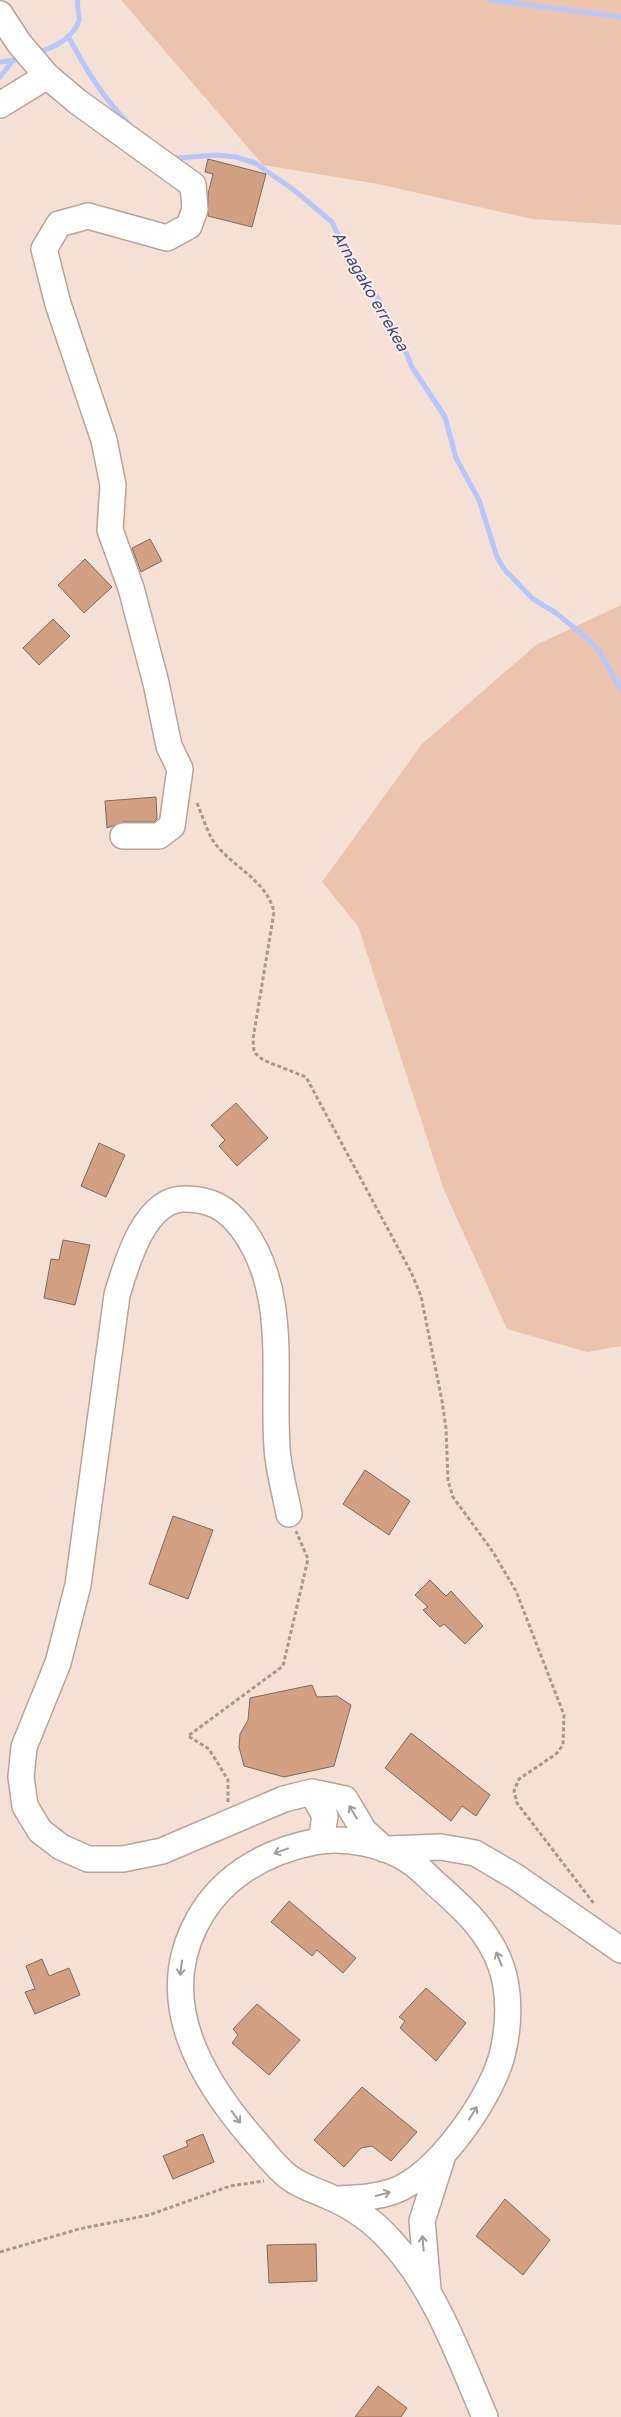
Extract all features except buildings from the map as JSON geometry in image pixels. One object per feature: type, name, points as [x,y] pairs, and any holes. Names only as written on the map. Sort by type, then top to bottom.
[{"type":"street","points":[[0,14],[19,43],[47,76],[78,102],[193,185],[195,209],[189,226],[167,238],[88,216],[59,224],[44,249],[61,314],[104,440],[113,485],[110,530],[133,598],[156,683],[169,746],[180,769],[178,801],[172,826],[159,836],[123,836]]},
{"type":"street","points":[[0,105],[47,76]]},
{"type":"street","points":[[289,1514],[276,1449],[275,1315],[267,1276],[251,1240],[234,1218],[214,1204],[208,1200],[181,1199],[162,1206],[137,1240],[128,1258],[117,1295],[78,1585],[58,1662],[24,1747],[21,1777],[25,1806],[40,1831],[60,1847],[88,1859],[123,1859],[162,1851],[284,1799],[312,1792],[345,1799],[364,1831],[384,1849],[441,1847],[464,1850],[487,1859],[621,1950]]},
{"type":"street","points":[[312,1792],[325,1816],[321,1841]]},
{"type":"street","points":[[334,2199],[368,2198],[396,2190],[419,2176],[444,2152],[468,2122],[490,2086],[501,2059],[507,2024],[507,1989],[503,1969],[488,1936],[476,1921],[409,1861],[384,1849],[363,1844],[321,1841],[274,1854],[241,1871],[224,1885],[195,1925],[182,1957],[179,1979],[184,2024],[208,2076],[242,2126],[289,2178],[367,2217],[392,2242],[428,2292],[485,2417]]},
{"type":"street","points":[[431,1880],[445,1860],[464,1850]]},
{"type":"street","points":[[428,2292],[422,2222],[444,2152]]},
{"type":"path","points":[[180,769],[212,839],[227,856],[264,890],[272,902],[274,912],[253,1039],[254,1052],[263,1060],[306,1078],[319,1098],[411,1272],[421,1296],[442,1401],[446,1428],[448,1481],[453,1497],[493,1552],[516,1591],[564,1716],[563,1745],[556,1754],[519,1779],[514,1791],[518,1803],[589,1895],[598,1912]]},
{"type":"path","points":[[221,1825],[228,1804],[228,1780],[209,1749],[188,1736],[283,1666],[308,1558],[289,1514]]},
{"type":"path","points":[[0,2252],[79,2230],[149,2214],[230,2186],[289,2178]]},
{"type":"shaded area","points":[[121,0],[621,0],[621,225],[532,219],[378,184],[263,165]]},
{"type":"shaded area","points":[[621,605],[621,1346],[587,1352],[507,1329],[444,1190],[358,926],[322,882],[422,744],[536,645]]},
{"type":"waterway","name":"Arnagako errekea","points":[[39,52],[57,45],[73,32],[79,20],[78,0]]},
{"type":"waterway","points":[[490,0],[621,17]]},
{"type":"waterway","name":"Arnagako errekea","points":[[68,36],[95,82],[129,124]]},
{"type":"waterway","points":[[0,62],[22,59]]},
{"type":"waterway","points":[[0,77],[13,60]]},
{"type":"waterway","name":"Arnagako errekea","points":[[172,156],[178,158],[217,155],[236,157],[255,163],[294,190],[332,222],[355,271],[374,292],[401,340],[412,367],[445,417],[456,458],[479,500],[497,557],[504,569],[533,599],[556,613],[599,650],[621,690]]}]
